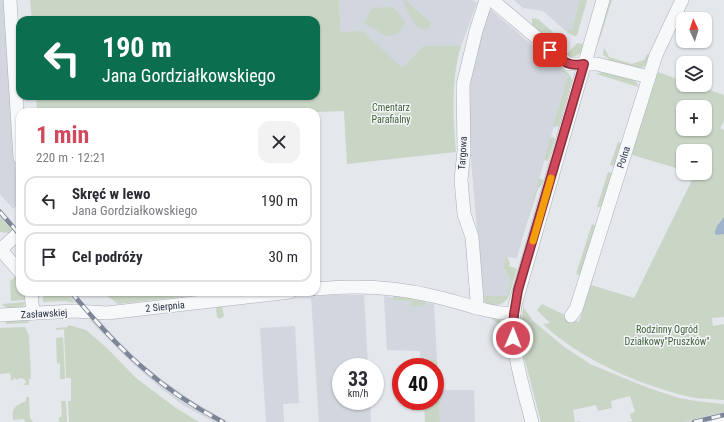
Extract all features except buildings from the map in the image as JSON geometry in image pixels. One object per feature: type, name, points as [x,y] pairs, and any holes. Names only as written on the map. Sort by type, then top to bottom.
[{"type":"street","points":[[10,0],[16,95]]},
{"type":"street","name":"Targowa","points":[[476,308],[477,300],[472,238],[464,214],[461,180],[464,151],[463,85],[476,31],[486,0]]},
{"type":"street","points":[[492,0],[566,63],[574,65],[597,64],[649,77]]},
{"type":"street","points":[[532,422],[515,355],[513,338],[514,314],[518,290],[603,0]]},
{"type":"street","name":"Polna","points":[[571,316],[576,309],[649,77],[660,46],[682,0]]},
{"type":"street","points":[[16,236],[0,250],[16,268]]},
{"type":"street","points":[[320,289],[353,287],[407,291],[493,312],[514,314]]},
{"type":"street","points":[[31,296],[33,313]]},
{"type":"street","name":"2 Sierpnia","points":[[88,311],[108,312],[254,296]]},
{"type":"street","name":"Zasławskiej","points":[[0,315],[88,311]]},
{"type":"street","points":[[718,422],[724,420]]},
{"type":"shaded area","points":[[0,0],[4,0],[16,176],[16,206],[13,209],[0,194]]},
{"type":"shaded area","points":[[339,0],[473,0],[477,3],[461,46],[423,46],[402,68],[341,32]]},
{"type":"shaded area","points":[[514,0],[587,0],[577,35],[575,36],[568,33],[543,11],[523,8]]},
{"type":"shaded area","points":[[490,9],[568,76],[517,258],[506,257],[503,267],[511,280],[507,296],[483,296],[470,149],[469,89],[471,75],[477,46]]},
{"type":"shaded area","points":[[0,208],[16,226],[16,235],[0,217]]},
{"type":"shaded area","points":[[329,295],[364,295],[368,358],[332,358],[332,410],[370,410],[371,422],[319,422],[311,297]]},
{"type":"shaded area","points":[[69,296],[78,296],[137,359],[161,379],[194,402],[229,422],[214,422],[183,405],[158,386],[132,363],[97,328]]},
{"type":"shaded area","points":[[384,296],[434,304],[437,358],[420,358],[420,351],[387,350]]},
{"type":"shaded area","points":[[295,326],[299,403],[283,404],[284,422],[266,422],[260,328]]},
{"type":"shaded area","points":[[444,390],[474,390],[475,422],[440,422],[439,410],[444,410]]},
{"type":"shaded area","points":[[724,412],[724,417],[704,422],[683,422]]},
{"type":"green space","name":"Cmentarz Parafialny","points":[[30,0],[339,0],[341,32],[363,31],[402,68],[423,46],[461,46],[454,85],[454,126],[456,152],[347,164],[344,111],[320,112],[320,108],[37,108],[36,100],[320,100],[320,16],[32,16]]},
{"type":"green space","points":[[403,0],[405,0],[431,23],[430,27],[425,29],[416,25]]},
{"type":"green space","points":[[580,0],[587,0],[577,35],[575,36],[567,32],[568,29],[572,30]]},
{"type":"green space","points":[[608,0],[612,0],[599,41],[596,40]]},
{"type":"green space","points":[[393,7],[405,22],[395,35],[386,36],[365,23],[373,8]]},
{"type":"green space","points":[[532,18],[538,19],[563,41],[560,53],[532,27]]},
{"type":"green space","points":[[579,43],[585,45],[578,55],[572,57],[565,56],[576,44]]},
{"type":"green space","points":[[604,47],[609,57],[632,64],[644,60],[647,54],[651,56],[647,64],[640,69],[608,61],[608,58],[603,55]]},
{"type":"green space","points":[[552,62],[569,74],[572,80],[559,126],[556,127],[553,127],[568,76]]},
{"type":"green space","points":[[602,72],[633,80],[639,87],[596,74]]},
{"type":"green space","name":"Rodzinny Ogród Działkowy\"Pruszków\"","points":[[658,72],[676,78],[676,92],[712,91],[724,95],[724,121],[720,128],[724,130],[724,317],[712,318],[713,326],[724,324],[724,400],[696,398],[656,387],[635,380],[594,361],[558,337],[543,324],[550,323],[537,310],[542,304],[579,322],[591,279],[593,280],[591,285],[634,298],[692,180],[712,180],[712,144],[676,144],[676,168],[632,155],[634,149],[632,149],[644,117],[643,116]]},
{"type":"green space","points":[[639,87],[641,88],[632,112],[631,111]]},
{"type":"green space","points":[[553,137],[555,139],[548,161],[544,160],[550,138]]},
{"type":"green space","points":[[618,142],[622,143],[614,166],[610,165]]},
{"type":"green space","points":[[608,172],[612,173],[602,207],[597,207]]},
{"type":"green space","points":[[539,178],[543,180],[541,186],[538,188],[525,229]]},
{"type":"green space","points":[[0,217],[12,230],[9,233],[0,232]]},
{"type":"green space","points":[[592,224],[596,226],[580,275],[576,274]]},
{"type":"green space","points":[[506,256],[510,263],[509,266],[517,269],[509,296],[501,304],[487,304],[484,302],[483,296],[507,296],[511,280],[503,267]]},
{"type":"green space","points":[[16,276],[16,296],[26,296],[27,300],[11,301],[10,281]]},
{"type":"green space","points":[[395,294],[426,299],[426,302],[423,306],[412,307],[412,301],[394,300],[393,297]]},
{"type":"green space","points":[[43,296],[69,296],[75,303],[65,301],[43,302]]},
{"type":"green space","points":[[107,296],[189,296],[118,304]]},
{"type":"green space","points":[[524,300],[524,308],[533,321],[563,346],[590,364],[646,387],[679,398],[724,404],[724,412],[683,422],[627,422],[632,421],[630,414],[635,412],[630,396],[611,401],[612,408],[598,411],[596,405],[573,410],[575,422],[541,422],[524,357],[526,351],[523,351],[521,328]]},
{"type":"green space","points":[[26,302],[22,308],[7,309],[2,304]]},
{"type":"green space","points":[[217,305],[222,305],[224,316],[220,319],[217,317]]},
{"type":"green space","points":[[26,318],[29,322],[28,323],[6,324],[6,319]]},
{"type":"green space","points":[[491,318],[498,319],[503,322],[506,327],[509,338],[510,356],[502,327]]},
{"type":"green space","points":[[68,325],[86,330],[107,348],[136,378],[176,408],[199,422],[69,422],[68,401],[71,401],[71,378],[66,378],[64,329],[56,330],[56,328],[68,327]]},
{"type":"green space","points":[[25,327],[29,336],[31,379],[29,379],[29,385],[23,385],[26,382],[24,379],[19,378],[18,380],[14,378],[12,381],[10,373],[0,374],[0,328]]},
{"type":"green space","points":[[63,337],[65,379],[60,379],[60,364],[57,363],[56,338]]},
{"type":"green space","points":[[26,397],[29,397],[30,418],[33,422],[25,422],[24,419],[13,420],[15,408],[19,404],[26,401]]},
{"type":"green space","points":[[61,401],[66,401],[67,422],[59,422],[59,417],[62,417]]},
{"type":"green space","points":[[424,410],[439,410],[440,422],[425,422]]},
{"type":"water","points":[[724,217],[724,234],[717,235],[715,232],[717,226]]},
{"type":"railway","points":[[0,212],[16,230]]},
{"type":"railway","points":[[74,296],[132,359],[181,397],[223,422]]},
{"type":"railway","points":[[694,422],[724,415]]},
{"type":"slow traffic","points":[[533,241],[551,178]]},
{"type":"route","points":[[513,338],[514,314],[518,290],[584,64],[568,64],[550,50]]}]
